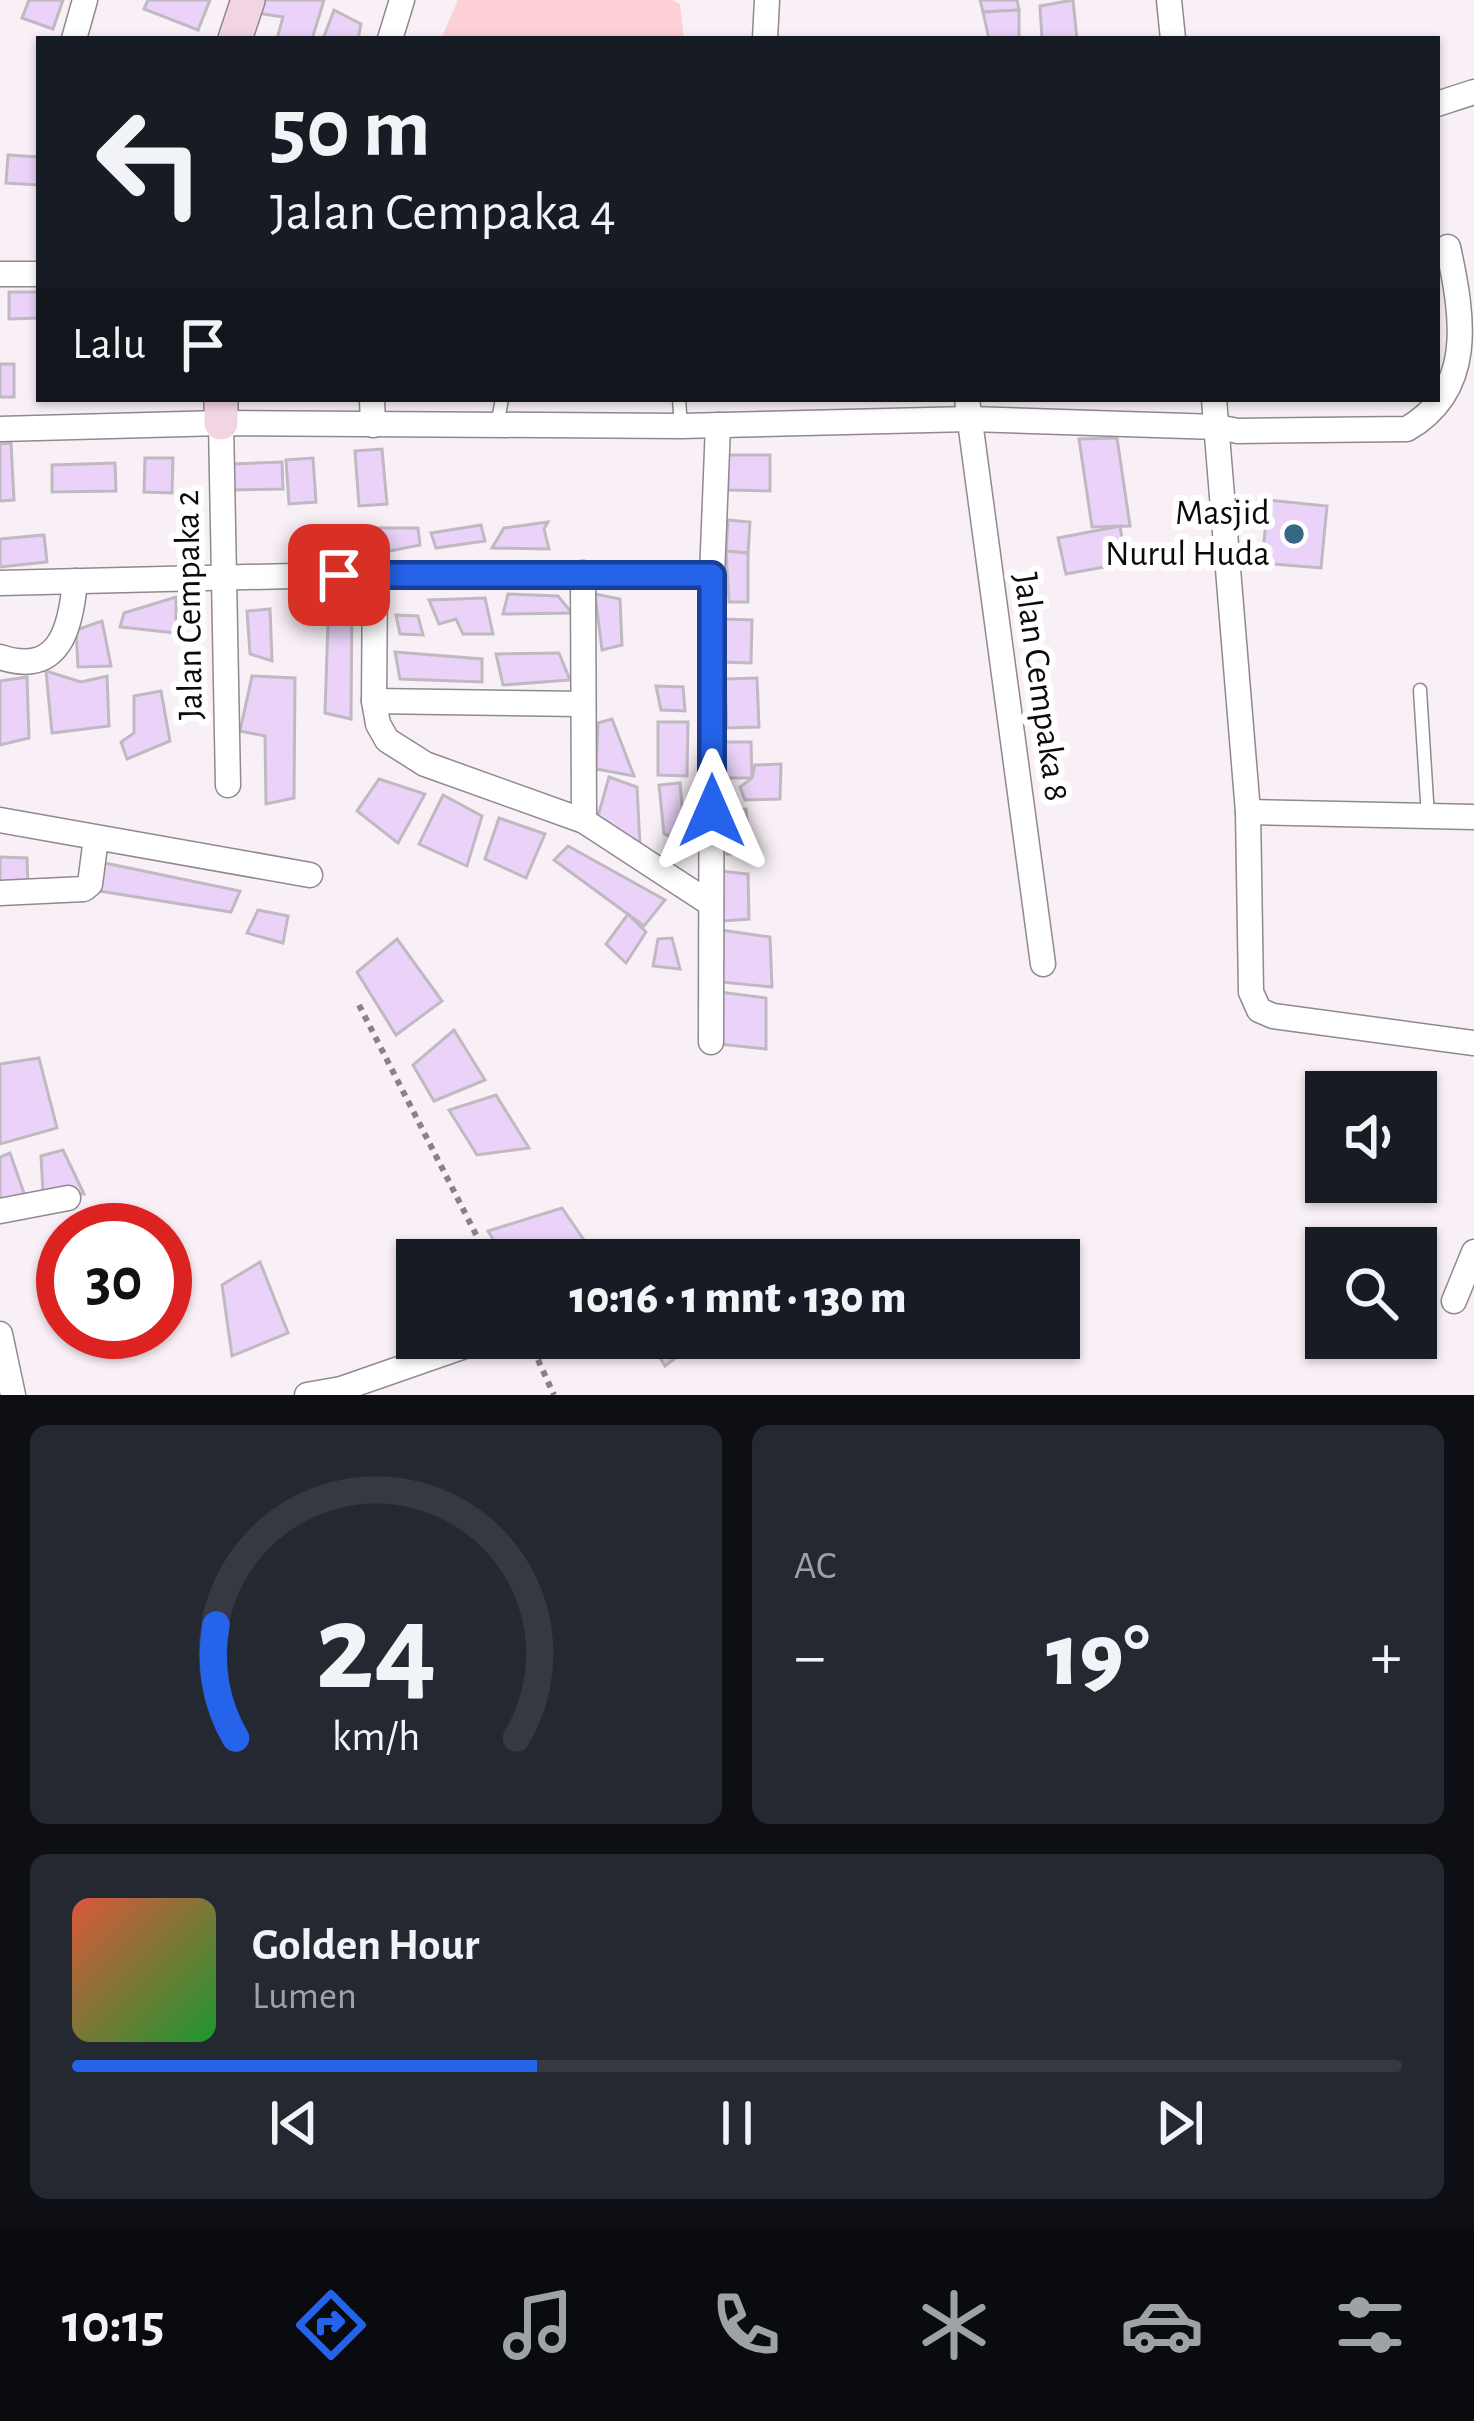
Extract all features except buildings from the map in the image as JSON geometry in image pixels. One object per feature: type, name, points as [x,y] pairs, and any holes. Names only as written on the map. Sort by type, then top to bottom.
[{"type":"street","points":[[75,36],[85,0]]},
{"type":"street","points":[[236,36],[248,0]]},
{"type":"street","points":[[391,36],[402,0]]},
{"type":"street","points":[[764,36],[766,0]]},
{"type":"street","points":[[1168,0],[1173,36]]},
{"type":"street","points":[[1440,103],[1474,92]]},
{"type":"street","points":[[0,429],[221,411],[372,412],[497,426],[681,426],[968,409],[1238,431],[1407,429],[1425,421],[1464,376],[1470,347],[1448,247]]},
{"type":"street","points":[[0,274],[36,274]]},
{"type":"street","points":[[1214,402],[1248,812],[1251,992],[1259,1010],[1273,1016],[1474,1042]]},
{"type":"street","name":"Jalan Cempaka 8","points":[[968,409],[1043,964]]},
{"type":"street","name":"Jalan Cempaka 2","points":[[221,411],[228,784]]},
{"type":"street","points":[[710,1042],[712,575],[718,425]]},
{"type":"street","points":[[583,573],[584,821]]},
{"type":"street","points":[[0,583],[375,574],[712,575]]},
{"type":"street","points":[[375,574],[374,701],[387,740],[401,752],[584,821],[711,904]]},
{"type":"street","points":[[0,657],[26,661],[53,652],[66,634],[74,581]]},
{"type":"street","points":[[374,701],[582,704]]},
{"type":"street","points":[[1248,812],[1474,817]]},
{"type":"street","points":[[0,820],[310,875]]},
{"type":"street","points":[[0,893],[84,889],[90,884],[96,838]]},
{"type":"street","points":[[0,1211],[68,1198]]},
{"type":"street","points":[[1454,1301],[1474,1252]]},
{"type":"street","points":[[0,1334],[13,1395]]},
{"type":"street","points":[[307,1395],[341,1392],[431,1359]]},
{"type":"lane","points":[[497,426],[501,402]]},
{"type":"lane","points":[[679,402],[681,426]]},
{"type":"lane","points":[[1420,690],[1428,818]]},
{"type":"path","points":[[359,1005],[477,1239]]},
{"type":"path","points":[[538,1359],[554,1395]]},
{"type":"shaded area","points":[[458,0],[671,0],[680,4],[684,36],[442,36]]},
{"type":"place","name":"Masjid Nurul Huda","points":[[1294,534]]},
{"type":"route","points":[[339,575],[712,575],[712,811]]}]
